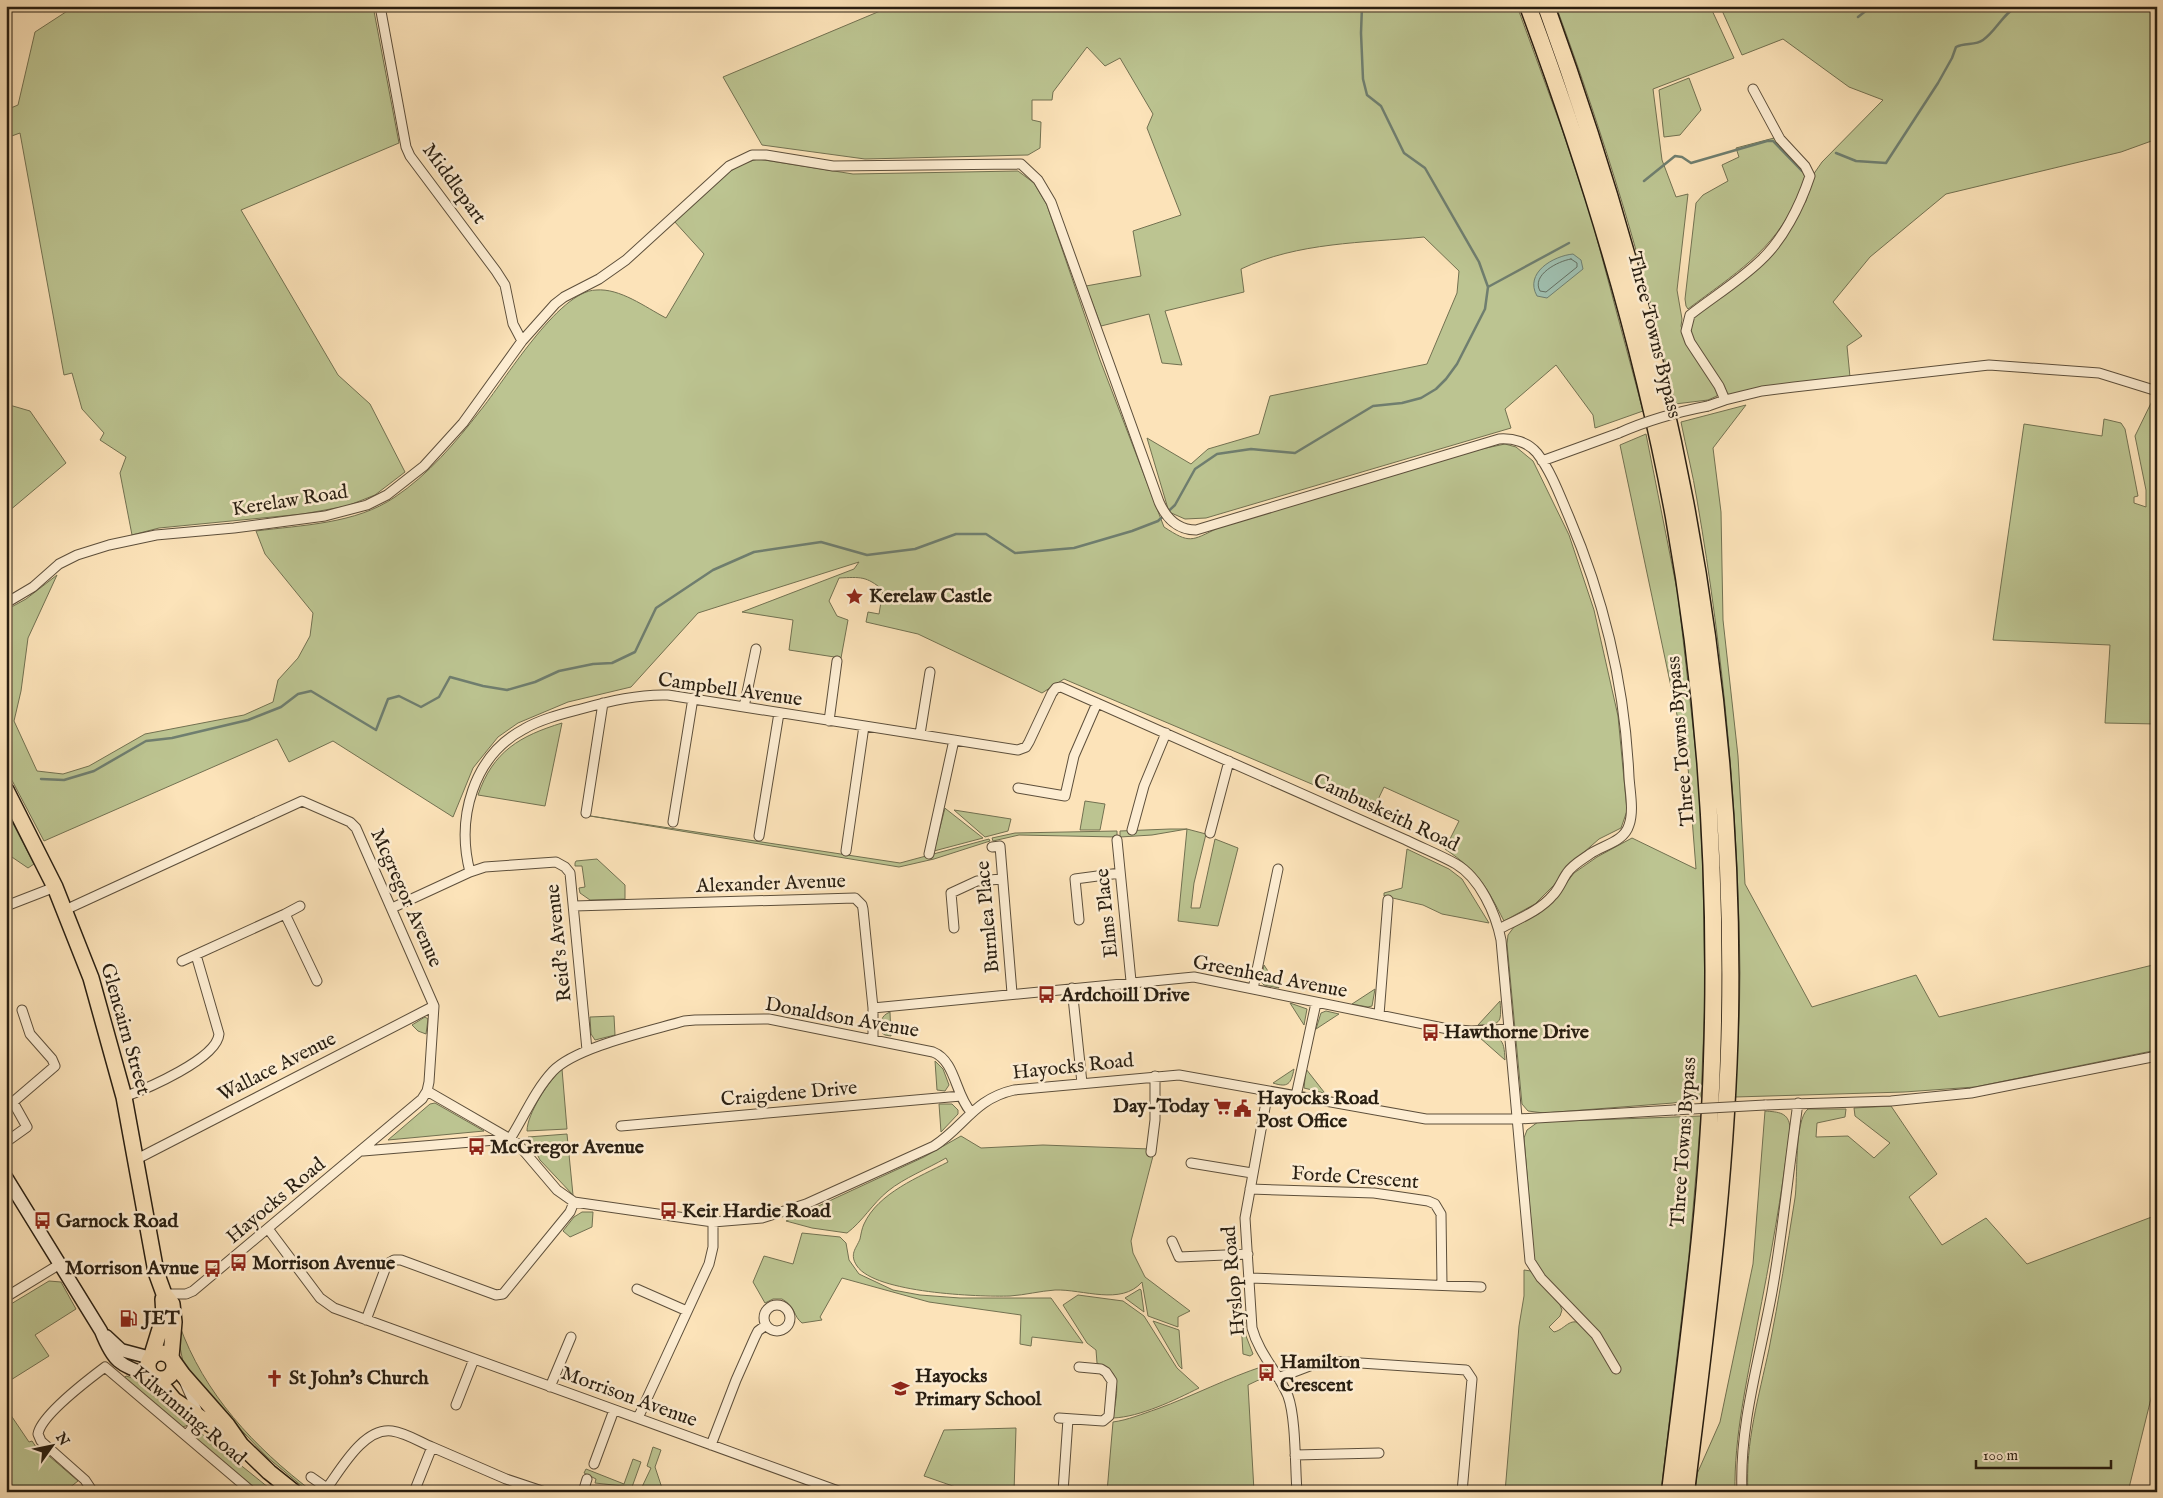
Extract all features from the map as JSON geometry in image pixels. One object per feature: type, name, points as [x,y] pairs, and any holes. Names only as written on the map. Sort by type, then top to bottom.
[{"type":"highway","name":"Three Towns Bypass","points":[[1528,6],[1591,183],[1638,350],[1674,517],[1690,613],[1704,733],[1713,905],[1712,1062],[1708,1150],[1670,1492]]},
{"type":"highway","name":"Three Towns Bypass","points":[[1546,6],[1605,176],[1652,344],[1689,513],[1705,610],[1719,732],[1730,907],[1730,1026],[1723,1156],[1686,1492]]},
{"type":"main road","name":"Glencairn Street","points":[[6,790],[66,910],[92,978],[124,1096],[137,1159],[153,1259],[164,1294],[164,1316],[151,1358]]},
{"type":"main road","points":[[6,1176],[101,1331],[113,1356],[128,1367],[164,1379],[171,1376],[174,1369],[172,1359]]},
{"type":"main road","name":"Glencairn Street","points":[[164,1294],[172,1304],[174,1322],[172,1359]]},
{"type":"main road","points":[[101,1331],[121,1350],[151,1358],[163,1353],[172,1359],[183,1375],[242,1445],[269,1472],[294,1492]]},
{"type":"main road","points":[[151,1358],[148,1365],[154,1377],[174,1400],[242,1445]]},
{"type":"street","name":"Middlepart","points":[[380,6],[406,147],[410,156],[496,271],[504,285],[513,324],[522,340]]},
{"type":"street","points":[[1725,400],[1719,386],[1690,342],[1686,331],[1688,319],[1690,315],[1760,261],[1777,242],[1803,195],[1810,176],[1808,170],[1776,133],[1753,90]]},
{"type":"street","name":"Kerelaw Road","points":[[6,603],[33,587],[59,564],[77,555],[109,545],[156,535],[310,519],[367,505],[387,495],[405,483],[424,466],[462,423],[522,340],[559,301],[599,279],[626,260],[729,166],[752,155],[766,155],[834,166],[1021,164],[1038,180],[1051,202],[1162,509],[1178,527],[1196,530],[1499,439],[1514,440],[1529,446],[1542,461]]},
{"type":"street","points":[[1616,1369],[1596,1335],[1540,1278],[1533,1267],[1529,1252],[1519,1119],[1499,929],[1533,911],[1553,896],[1568,871],[1592,853],[1618,839],[1626,832],[1631,814],[1626,734],[1622,705],[1601,606],[1587,559],[1561,498],[1542,461],[1619,433],[1642,422],[1762,391],[1794,387],[1989,365],[2099,373],[2157,391]]},
{"type":"street","points":[[744,707],[756,649]]},
{"type":"street","points":[[830,721],[837,660]]},
{"type":"street","points":[[920,734],[930,672]]},
{"type":"street","name":"Cambuskeith Road","points":[[1062,687],[1457,864],[1470,876],[1480,891],[1499,929]]},
{"type":"street","name":"Campbell Avenue","points":[[470,872],[465,852],[468,806],[486,763],[497,749],[524,729],[564,714],[602,703],[657,695],[693,698],[830,721],[1021,749],[1029,742],[1052,693],[1056,688],[1062,687]]},
{"type":"street","points":[[673,822],[693,698]]},
{"type":"street","points":[[586,813],[602,703]]},
{"type":"street","points":[[1018,788],[1064,796],[1074,756],[1097,703]]},
{"type":"street","points":[[759,836],[779,713]]},
{"type":"street","points":[[846,851],[864,726]]},
{"type":"street","points":[[1132,830],[1144,786],[1166,733]]},
{"type":"street","points":[[929,854],[954,740]]},
{"type":"street","points":[[1210,833],[1229,761]]},
{"type":"street","name":"Mcgregor Avenue","points":[[66,910],[302,801],[353,824],[434,1006],[427,1091]]},
{"type":"street","name":"Elms Place","points":[[1117,840],[1131,981]]},
{"type":"street","name":"Burnlea Place","points":[[992,847],[1000,846],[1012,993]]},
{"type":"street","name":"Reid's Avenue","points":[[392,908],[485,867],[559,863],[568,869],[574,906],[587,1050]]},
{"type":"street","points":[[1253,988],[1278,869]]},
{"type":"street","points":[[1079,920],[1075,879],[1120,873]]},
{"type":"street","points":[[954,928],[951,893],[977,881],[1002,879]]},
{"type":"street","points":[[6,906],[55,887]]},
{"type":"street","name":"Alexander Avenue","points":[[574,906],[855,898],[863,910],[873,1008],[873,1039]]},
{"type":"street","points":[[1379,1016],[1388,900]]},
{"type":"street","points":[[182,961],[300,906]]},
{"type":"street","points":[[286,914],[317,981]]},
{"type":"street","points":[[124,1096],[176,1073],[216,1044],[219,1034],[196,955]]},
{"type":"street","name":"Greenhead Avenue","points":[[873,1008],[1131,981],[1194,977],[1448,1029],[1471,1031],[1510,1029]]},
{"type":"street","points":[[1072,988],[1082,1083]]},
{"type":"street","points":[[1296,1096],[1316,1002]]},
{"type":"street","name":"Wallace Avenue","points":[[137,1159],[434,1006]]},
{"type":"street","points":[[6,1142],[27,1127],[13,1102],[55,1066],[52,1059],[30,1034],[22,1010]]},
{"type":"street","name":"Donaldson Avenue","points":[[510,1139],[554,1070],[574,1055],[684,1021],[695,1020],[769,1019],[873,1039],[937,1054],[946,1062],[970,1112]]},
{"type":"street","name":"Hayocks Road","points":[[173,1313],[186,1294],[193,1291],[362,1151],[422,1099],[427,1091],[520,1146],[557,1190],[574,1202],[713,1222],[768,1216],[806,1204],[934,1146],[944,1140],[970,1112],[990,1099],[1006,1092],[1082,1083],[1155,1076],[1192,1076],[1426,1119],[1519,1119],[1765,1104],[1883,1101],[1971,1093],[2157,1056]]},
{"type":"street","points":[[1151,1152],[1155,1120],[1155,1076]]},
{"type":"street","name":"Hyslop Road","points":[[1268,1091],[1245,1218],[1252,1328],[1260,1350],[1285,1390],[1291,1406],[1296,1492]]},
{"type":"street","name":"Craigdene Drive","points":[[621,1126],[961,1096]]},
{"type":"street","points":[[1742,1492],[1743,1437],[1776,1271],[1788,1194],[1798,1103]]},
{"type":"street","points":[[362,1151],[503,1138],[510,1139]]},
{"type":"street","points":[[1190,1163],[1252,1172]]},
{"type":"street","name":"Forde Crescent","points":[[1250,1189],[1374,1193],[1428,1201],[1435,1204],[1441,1214],[1442,1285]]},
{"type":"street","points":[[366,1320],[387,1264],[394,1260],[401,1260],[496,1295],[503,1294],[570,1212],[574,1202]]},
{"type":"street","points":[[638,1418],[688,1311],[712,1254],[713,1222]]},
{"type":"street","name":"Morrison Avenue","points":[[268,1230],[325,1304],[841,1492]]},
{"type":"street","points":[[1172,1241],[1179,1257],[1248,1254]]},
{"type":"street","points":[[6,1297],[60,1264]]},
{"type":"street","points":[[1250,1278],[1481,1287]]},
{"type":"street","points":[[637,1289],[688,1311]]},
{"type":"street","points":[[164,1294],[186,1294]]},
{"type":"street","points":[[711,1445],[755,1337],[758,1331],[766,1325]]},
{"type":"street","points":[[550,1387],[571,1337]]},
{"type":"street","points":[[456,1405],[474,1359]]},
{"type":"street","points":[[1278,1378],[1320,1362],[1330,1361],[1466,1370],[1472,1379],[1462,1492]]},
{"type":"street","name":"Kilwinning Road","points":[[93,1492],[85,1480],[41,1441],[38,1434],[41,1425],[71,1394],[104,1367],[187,1435],[241,1489],[252,1492]]},
{"type":"street","points":[[118,1379],[128,1367]]},
{"type":"street","points":[[1063,1492],[1063,1418],[1104,1422],[1109,1416],[1112,1386],[1110,1376],[1102,1369],[1079,1367]]},
{"type":"street","points":[[183,1375],[185,1387],[200,1417],[187,1435]]},
{"type":"street","points":[[594,1464],[614,1410]]},
{"type":"street","points":[[311,1477],[329,1490],[359,1446],[373,1435],[392,1431],[506,1479],[546,1492]]},
{"type":"street","points":[[414,1492],[432,1447]]},
{"type":"street","points":[[1295,1455],[1379,1453]]},
{"type":"street","points":[[583,1492],[587,1479]]},
{"type":"green space","points":[[75,6],[373,6],[399,143],[241,210],[338,375],[370,404],[405,472],[375,495],[347,506],[303,514],[159,528],[132,535],[120,473],[126,457],[100,440],[104,433],[82,409],[72,373],[64,375],[20,133],[6,138],[6,110],[18,105],[35,32]]},
{"type":"green space","points":[[892,6],[1517,6],[1562,129],[1592,220],[1643,411],[1595,428],[1593,415],[1556,365],[1505,409],[1511,428],[1206,518],[1185,519],[1169,512],[1147,438],[1191,464],[1208,449],[1259,434],[1270,396],[1427,364],[1457,293],[1459,271],[1424,237],[1331,245],[1285,253],[1241,269],[1244,292],[1165,311],[1182,365],[1162,363],[1149,314],[1101,326],[1086,286],[1141,276],[1133,231],[1181,215],[1147,128],[1153,114],[1120,58],[1105,66],[1087,47],[1053,92],[1052,100],[1032,100],[1032,120],[1041,122],[1040,148],[1028,155],[865,159],[762,145],[723,77]]},
{"type":"green space","points":[[1556,6],[1710,6],[1734,58],[1653,89],[1662,160],[1676,197],[1688,194],[1677,290],[1682,319],[1681,326],[1685,337],[1719,391],[1717,396],[1708,400],[1675,404],[1637,253],[1591,104]]},
{"type":"green space","points":[[1720,6],[2157,6],[2157,139],[2121,152],[1946,194],[1870,257],[1833,302],[1862,336],[1847,346],[1850,377],[1728,395],[1691,335],[1691,324],[1695,316],[1766,262],[1776,251],[1806,201],[1813,175],[1822,162],[1883,100],[1849,87],[1783,39],[1742,55]]},
{"type":"green space","points":[[1689,78],[1701,110],[1680,135],[1664,137],[1659,90]]},
{"type":"green space","points":[[1774,138],[1806,175],[1798,197],[1777,233],[1764,247],[1736,273],[1688,309],[1685,299],[1696,203],[1703,195],[1728,181],[1722,165],[1739,157],[1736,148]]},
{"type":"green space","points":[[758,159],[853,174],[1018,171],[1034,183],[1047,205],[1100,360],[1164,527],[1185,538],[1196,538],[1218,528],[1472,451],[1505,444],[1516,447],[1533,461],[1569,535],[1594,610],[1618,716],[1627,811],[1621,828],[1599,839],[1567,867],[1554,885],[1535,904],[1504,921],[1480,880],[1457,857],[1445,849],[1459,821],[1384,787],[1373,810],[1064,679],[1042,693],[918,634],[866,622],[868,612],[879,614],[883,590],[863,578],[839,578],[829,601],[837,616],[848,620],[841,658],[789,650],[793,620],[742,612],[854,569],[859,562],[698,613],[631,687],[568,702],[518,723],[498,737],[473,768],[453,817],[333,741],[289,762],[277,739],[44,841],[6,769],[6,610],[26,599],[57,575],[28,638],[21,691],[14,721],[37,771],[63,774],[89,766],[145,734],[244,715],[273,702],[278,680],[298,658],[310,636],[313,613],[265,554],[256,531],[310,525],[346,518],[380,506],[395,497],[419,479],[441,457],[490,398],[517,360],[549,321],[565,305],[581,294],[596,290],[614,292],[632,299],[666,318],[704,254],[674,221],[723,176],[746,163]]},
{"type":"green space","points":[[2155,395],[2157,395],[2157,724],[2105,723],[2110,645],[1993,640],[2024,424],[2102,436],[2104,419],[2121,423],[2125,429],[2138,496],[2134,497],[2134,503],[2146,507],[2146,490],[2135,436]]},
{"type":"green space","points":[[6,404],[30,411],[66,463],[9,511],[6,510]]},
{"type":"green space","points":[[1746,405],[1713,448],[1721,512],[1723,620],[1738,756],[1745,884],[1812,1007],[1916,975],[1939,1017],[2157,964],[2157,1050],[1975,1087],[1904,1092],[1735,1097],[1740,973],[1733,795],[1722,676],[1707,559],[1681,422]]},
{"type":"green space","points":[[1646,434],[1678,595],[1698,771],[1703,871],[1705,999],[1701,1098],[1673,1103],[1544,1113],[1528,1111],[1522,1104],[1507,944],[1508,935],[1514,927],[1540,913],[1554,899],[1574,873],[1597,857],[1632,838],[1696,869],[1688,767],[1620,445]]},
{"type":"green space","points":[[562,723],[545,806],[478,795],[492,767],[510,747],[533,734]]},
{"type":"green space","points":[[1085,801],[1105,804],[1100,830],[1080,830]]},
{"type":"green space","points":[[946,809],[983,838],[934,851]]},
{"type":"green space","points":[[6,810],[34,864],[28,868],[6,853]]},
{"type":"green space","points":[[954,810],[1011,819],[1008,831],[985,837]]},
{"type":"green space","points":[[584,815],[900,863],[989,839],[990,841],[934,859],[899,867]]},
{"type":"green space","points":[[1187,829],[1152,835],[1120,837],[1120,831]]},
{"type":"green space","points":[[1187,829],[1206,834],[1194,883],[1191,908],[1200,908],[1215,839],[1238,848],[1218,926],[1178,921]]},
{"type":"green space","points":[[1117,831],[1117,837],[1019,835],[993,841],[992,838],[1015,833]]},
{"type":"green space","points":[[1407,849],[1449,869],[1462,879],[1489,923],[1442,914],[1423,905],[1384,896],[1384,893],[1402,888]]},
{"type":"green space","points":[[597,859],[625,885],[625,899],[590,900],[580,893],[579,888],[585,887],[582,866],[575,866],[576,861]]},
{"type":"green space","points":[[1264,965],[1279,988],[1264,985],[1261,982]]},
{"type":"green space","points":[[1375,989],[1372,1006],[1352,1004]]},
{"type":"green space","points":[[1500,1001],[1500,1019],[1498,1022],[1478,1025]]},
{"type":"green space","points":[[1290,1003],[1307,1009],[1304,1025]]},
{"type":"green space","points":[[1326,1011],[1339,1014],[1316,1029],[1321,1013]]},
{"type":"green space","points":[[890,1012],[891,1036],[882,1033],[881,1026],[883,1018]]},
{"type":"green space","points":[[614,1016],[615,1035],[595,1040],[591,1034],[590,1017]]},
{"type":"green space","points":[[425,1017],[428,1019],[426,1034],[418,1031],[412,1025]]},
{"type":"green space","points":[[1479,1037],[1492,1037],[1500,1040],[1504,1047],[1505,1060]]},
{"type":"green space","points":[[935,1061],[943,1069],[949,1085],[945,1091],[937,1090]]},
{"type":"green space","points":[[562,1069],[567,1129],[527,1131],[531,1116],[540,1098],[551,1081]]},
{"type":"green space","points":[[1294,1069],[1288,1084],[1273,1083]]},
{"type":"green space","points":[[1306,1069],[1324,1092],[1324,1093],[1304,1088]]},
{"type":"green space","points":[[435,1103],[484,1131],[388,1140],[430,1104]]},
{"type":"green space","points":[[939,1104],[952,1104],[958,1110],[958,1114],[941,1132]]},
{"type":"green space","points":[[1891,1106],[1937,1174],[1909,1197],[1942,1245],[1986,1218],[2027,1264],[2157,1215],[2157,1374],[2128,1492],[1748,1492],[1751,1438],[1773,1330],[1795,1198],[1800,1125],[1808,1109],[1846,1109],[1845,1117],[1817,1123],[1816,1137],[1848,1136],[1874,1158],[1890,1143],[1855,1116],[1854,1108]]},
{"type":"green space","points":[[1765,1111],[1785,1116],[1788,1119],[1790,1128],[1775,1227],[1742,1409],[1735,1471],[1735,1492],[1695,1492],[1697,1474],[1720,1422],[1753,1264]]},
{"type":"green space","points":[[1701,1116],[1689,1255],[1661,1492],[1505,1492],[1519,1326],[1524,1296],[1524,1270],[1531,1271],[1560,1305],[1562,1310],[1560,1316],[1549,1327],[1554,1332],[1574,1322],[1582,1324],[1619,1370],[1541,1273],[1534,1259],[1524,1138],[1527,1130],[1538,1122]]},
{"type":"green space","points":[[567,1134],[573,1195],[540,1160],[528,1137]]},
{"type":"green space","points":[[961,1136],[981,1148],[1043,1145],[1150,1149],[1148,1156],[1153,1156],[1131,1241],[1133,1253],[1145,1277],[1190,1311],[1178,1317],[1178,1327],[1148,1316],[1142,1282],[1133,1289],[1113,1295],[1055,1290],[995,1296],[953,1294],[905,1288],[867,1275],[857,1266],[853,1255],[863,1226],[870,1213],[879,1203],[900,1187],[948,1162],[946,1158],[894,1186],[847,1233],[812,1228],[786,1221],[924,1157]]},
{"type":"green space","points":[[582,1212],[593,1212],[592,1227],[570,1237],[563,1231],[574,1217]]},
{"type":"green space","points":[[802,1233],[840,1237],[846,1243],[849,1260],[859,1274],[893,1290],[920,1295],[960,1298],[1051,1298],[1083,1343],[1032,1337],[1031,1346],[1020,1344],[1021,1315],[929,1302],[842,1278],[820,1317],[822,1320],[802,1323],[790,1305],[782,1299],[773,1299],[765,1303],[753,1282],[764,1256],[793,1264]]},
{"type":"green space","points":[[49,1281],[61,1282],[76,1309],[35,1335],[49,1356],[6,1383],[6,1307]]},
{"type":"green space","points":[[1141,1290],[1144,1312],[1125,1298]]},
{"type":"green space","points":[[1078,1295],[1123,1301],[1144,1316],[1177,1368],[1199,1388],[1146,1411],[1113,1418],[1117,1387],[1114,1376],[1111,1371],[1097,1363],[1096,1350],[1087,1343],[1063,1305]]},
{"type":"green space","points":[[1153,1321],[1179,1330],[1182,1369],[1179,1366]]},
{"type":"green space","points":[[1241,1322],[1245,1322],[1246,1336],[1253,1354],[1250,1356],[1243,1354]]},
{"type":"green space","points":[[179,1324],[202,1373],[233,1417],[271,1457],[313,1492],[309,1492],[267,1457],[203,1390],[183,1362],[179,1342]]},
{"type":"green space","points":[[1264,1366],[1269,1375],[1248,1385],[1254,1491],[1107,1492],[1113,1422],[1157,1409]]},
{"type":"green space","points":[[126,1376],[140,1380],[155,1392],[170,1409],[185,1418],[188,1424],[181,1427],[124,1378]]},
{"type":"green space","points":[[6,1408],[29,1442],[32,1441],[43,1457],[49,1456],[78,1481],[64,1492],[6,1492]]},
{"type":"green space","points":[[1016,1428],[1014,1492],[970,1492],[924,1476],[944,1430]]},
{"type":"green space","points":[[197,1430],[274,1492],[258,1492],[197,1441],[195,1437]]},
{"type":"green space","points":[[653,1447],[661,1450],[655,1467],[662,1488],[642,1487],[651,1468],[647,1466]]},
{"type":"green space","points":[[633,1459],[641,1462],[632,1487],[595,1483],[596,1479],[584,1473],[586,1469],[624,1484]]},
{"type":"water","points":[[1573,254],[1581,260],[1583,269],[1547,298],[1537,296],[1534,280],[1537,273],[1549,262],[1565,255]]},
{"type":"waterway","points":[[41,779],[64,780],[94,771],[146,741],[172,738],[248,720],[281,707],[298,694],[311,691],[376,730],[388,699],[399,696],[421,707],[439,697],[450,677],[507,690],[535,682],[559,671],[593,664],[612,663],[635,652],[656,608],[713,570],[754,552],[821,542],[867,555],[915,549],[956,534],[986,534],[1015,553],[1074,548],[1132,531],[1158,521],[1175,505],[1195,469],[1217,454],[1251,449],[1295,453],[1373,406],[1402,403],[1421,398],[1436,389],[1457,364],[1485,309],[1488,287],[1479,262],[1425,168],[1404,153],[1381,106],[1367,95],[1363,79],[1362,6]]},
{"type":"waterway","points":[[1858,17],[1872,6]]},
{"type":"waterway","points":[[1836,153],[1856,161],[1886,163],[1938,83],[1956,47],[1983,40],[2008,13],[2018,6]]},
{"type":"waterway","points":[[1644,181],[1675,156],[1682,157],[1691,163],[1767,141],[1773,141],[1802,171]]},
{"type":"waterway","points":[[1488,287],[1569,243]]},
{"type":"place","name":"Kerelaw Castle","points":[[855,596]]},
{"type":"place","name":"Ardchoill Drive","points":[[1047,995]]},
{"type":"place","name":"Hawthorne Drive","points":[[1430,1032]]},
{"type":"place","name":"Day-Today","points":[[1223,1106]]},
{"type":"place","name":"Hayocks Road Post Office","points":[[1243,1109]]},
{"type":"place","name":"McGregor Avenue","points":[[476,1147]]},
{"type":"place","name":"Keir Hardie Road","points":[[668,1211]]},
{"type":"place","name":"Garnock Road","points":[[42,1221]]},
{"type":"place","name":"Morrison Avenue","points":[[238,1263]]},
{"type":"place","name":"Morrison Avnue","points":[[213,1268]]},
{"type":"place","name":"JET","points":[[129,1318]]},
{"type":"place","name":"Hamilton Crescent","points":[[1266,1373]]},
{"type":"place","name":"St John's Church","points":[[275,1378]]},
{"type":"place","name":"Hayocks Primary School","points":[[901,1388]]}]
